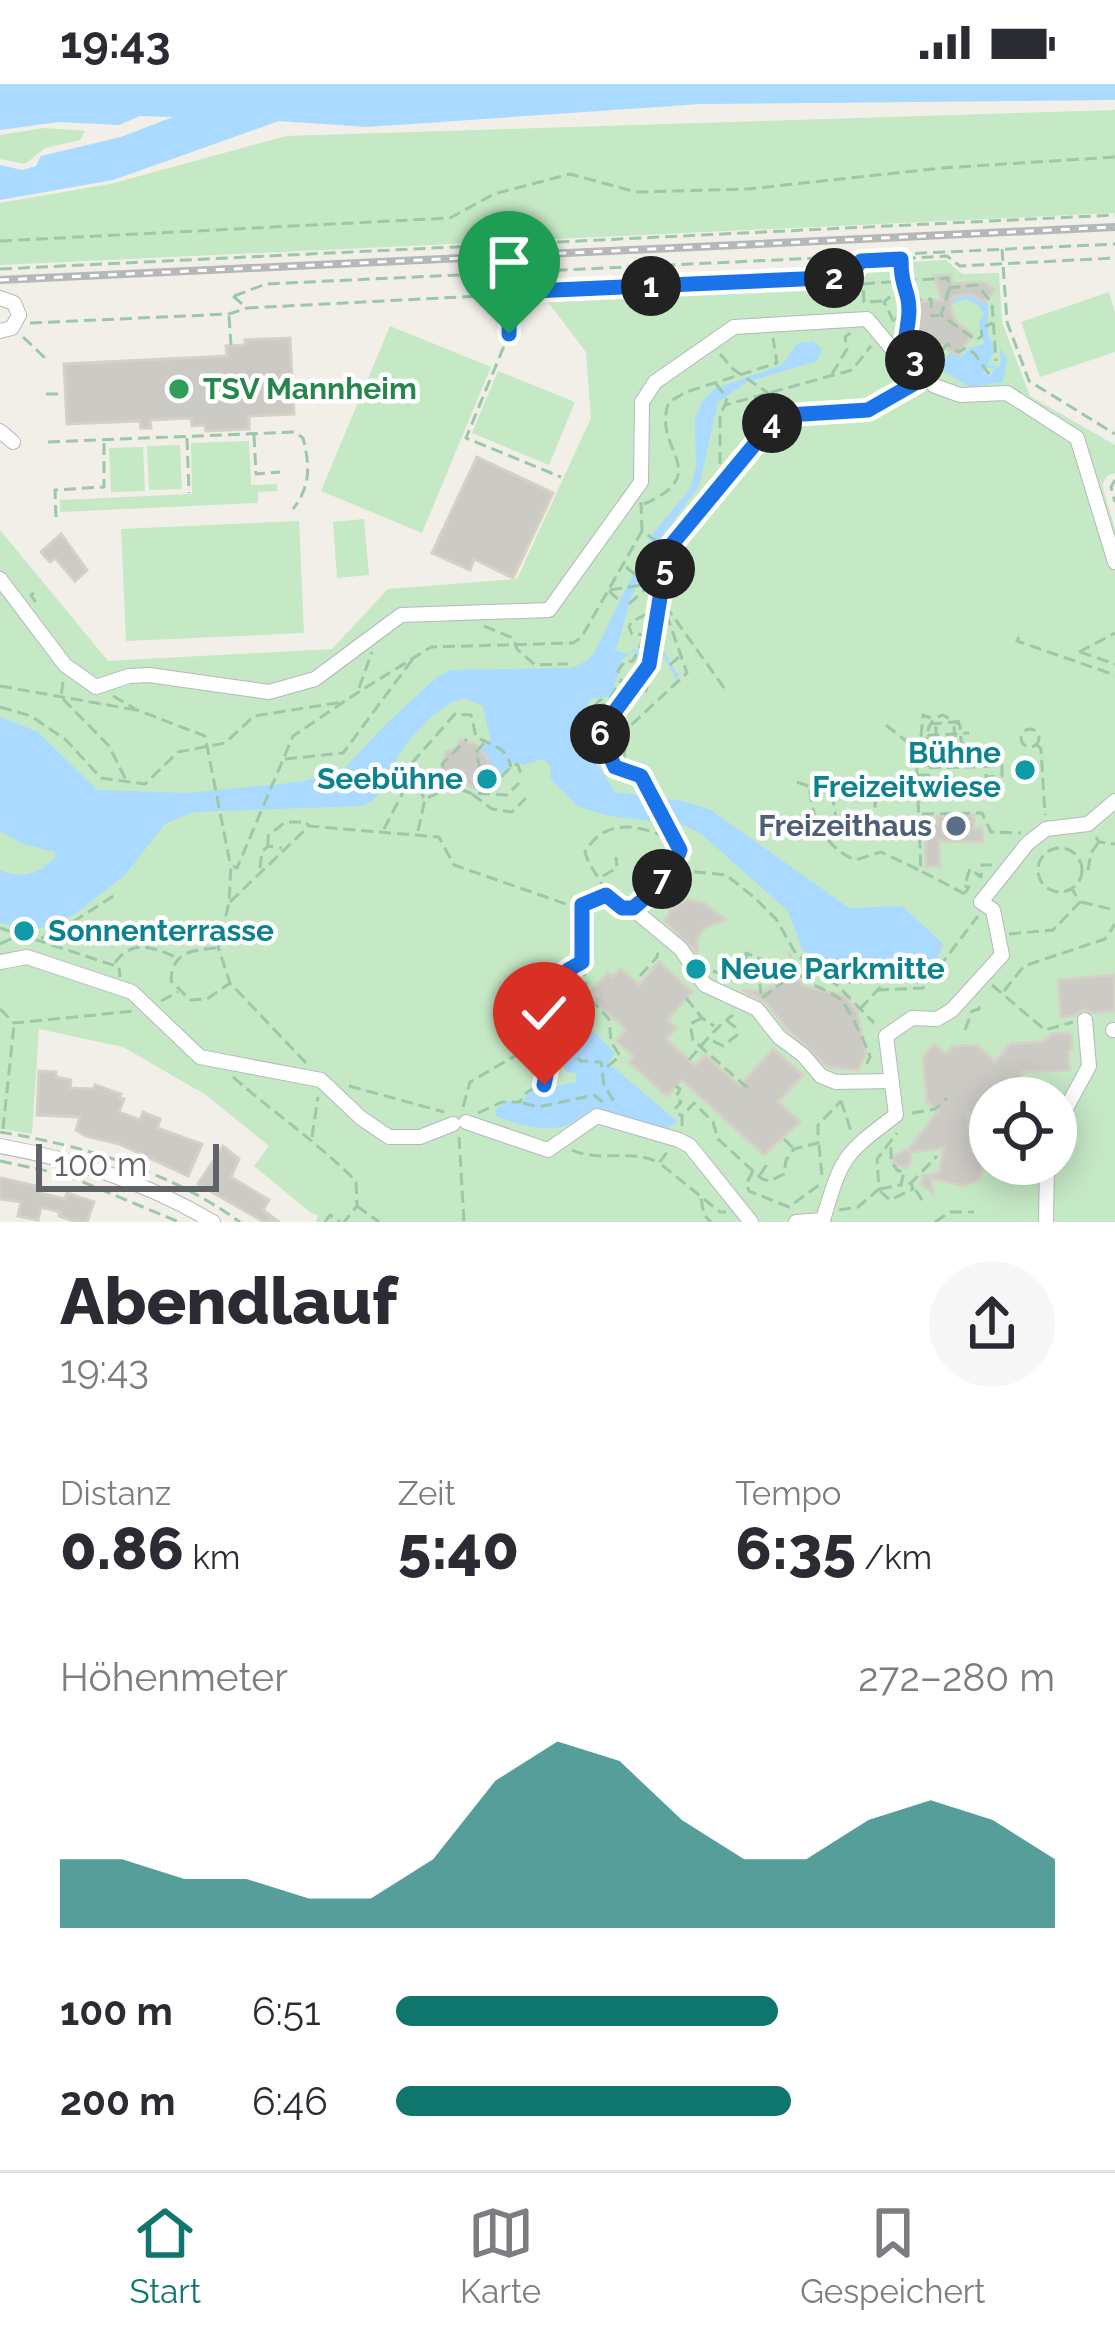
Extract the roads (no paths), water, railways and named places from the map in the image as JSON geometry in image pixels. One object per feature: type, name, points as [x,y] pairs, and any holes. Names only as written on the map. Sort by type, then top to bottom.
[{"type":"street","points":[[0,298],[16,305],[10,327]]},
{"type":"street","points":[[0,579],[65,665],[96,687],[149,675],[268,692],[315,679],[401,615],[549,610],[641,482],[646,391],[734,327],[867,319],[904,363],[923,377],[960,395],[1007,393],[1077,438],[1115,562]]},
{"type":"street","points":[[0,431],[14,442]]},
{"type":"street","points":[[796,1222],[823,1220],[840,1164],[855,1146],[896,1115],[886,1036],[912,1018],[937,1018],[952,1010],[1002,955],[993,910],[981,900],[1028,843],[1046,829],[1088,824],[1115,801]]},
{"type":"street","points":[[633,908],[681,950],[712,991],[754,1002],[779,1037],[821,1076],[836,1082],[890,1081]]},
{"type":"street","points":[[0,962],[27,957],[121,987],[149,1007],[200,1057],[325,1083],[389,1137],[420,1137],[460,1122],[548,1150],[597,1116],[677,1140],[690,1146],[752,1222]]},
{"type":"street","points":[[1077,1088],[1089,1066],[1081,1021]]},
{"type":"street","points":[[2,1139],[120,1175],[213,1222]]},
{"type":"street","points":[[1046,1222],[1047,1185]]},
{"type":"water","points":[[0,84],[1115,84],[1115,100],[701,104],[367,127],[279,121],[113,180],[0,200],[0,165],[22,170],[36,166],[41,156],[121,137],[173,117],[140,116],[119,125],[59,122],[0,130]]},
{"type":"water","points":[[974,294],[988,303],[988,334],[995,350],[983,374],[991,375],[1001,364],[1000,348],[1007,360],[1003,382],[970,387],[924,359],[910,341],[933,303]],"holes":[[[966,299],[984,314],[979,323],[984,344],[961,357],[952,350],[944,360],[932,352],[939,342],[940,307]]]},
{"type":"water","points":[[813,341],[822,349],[817,361],[747,382],[718,402],[699,486],[661,538],[631,597],[616,651],[627,654],[634,650],[622,660],[611,696],[591,699],[576,731],[615,792],[683,801],[711,810],[849,908],[902,906],[943,944],[921,983],[840,982],[802,949],[788,911],[700,833],[681,824],[609,816],[579,807],[551,780],[550,765],[543,759],[524,765],[514,762],[501,775],[483,770],[478,752],[490,739],[483,706],[465,698],[445,707],[415,733],[380,793],[362,806],[193,812],[165,824],[125,875],[76,913],[52,926],[27,930],[0,923],[0,870],[36,871],[55,858],[55,852],[23,844],[0,831],[0,717],[38,732],[97,790],[187,793],[300,782],[341,772],[386,724],[451,670],[571,668],[587,661],[653,533],[690,489],[696,466],[695,418],[702,402],[714,389],[782,365],[797,344]]},
{"type":"water","points":[[579,995],[585,999],[587,1025],[615,1053],[608,1063],[677,1121],[668,1127],[648,1128],[596,1112],[566,1126],[545,1128],[495,1115],[507,1101],[520,1104],[530,1092],[576,1082],[576,1073],[567,1072],[560,1062],[569,1034],[571,1004]]},
{"type":"waterway","points":[[985,366],[995,371]]},
{"type":"waterway","points":[[634,651],[664,654],[677,677]]},
{"type":"railway","points":[[0,280],[1115,227]]},
{"type":"place","name":"TSV Mannheim","points":[[179,389]]},
{"type":"place","name":"Bühne Freizeitwiese","points":[[1025,770]]},
{"type":"place","name":"Seebühne","points":[[487,779]]},
{"type":"place","name":"Freizeithaus","points":[[956,826]]},
{"type":"place","name":"Sonnenterrasse","points":[[24,931]]},
{"type":"place","name":"Neue Parkmitte","points":[[696,969]]}]
